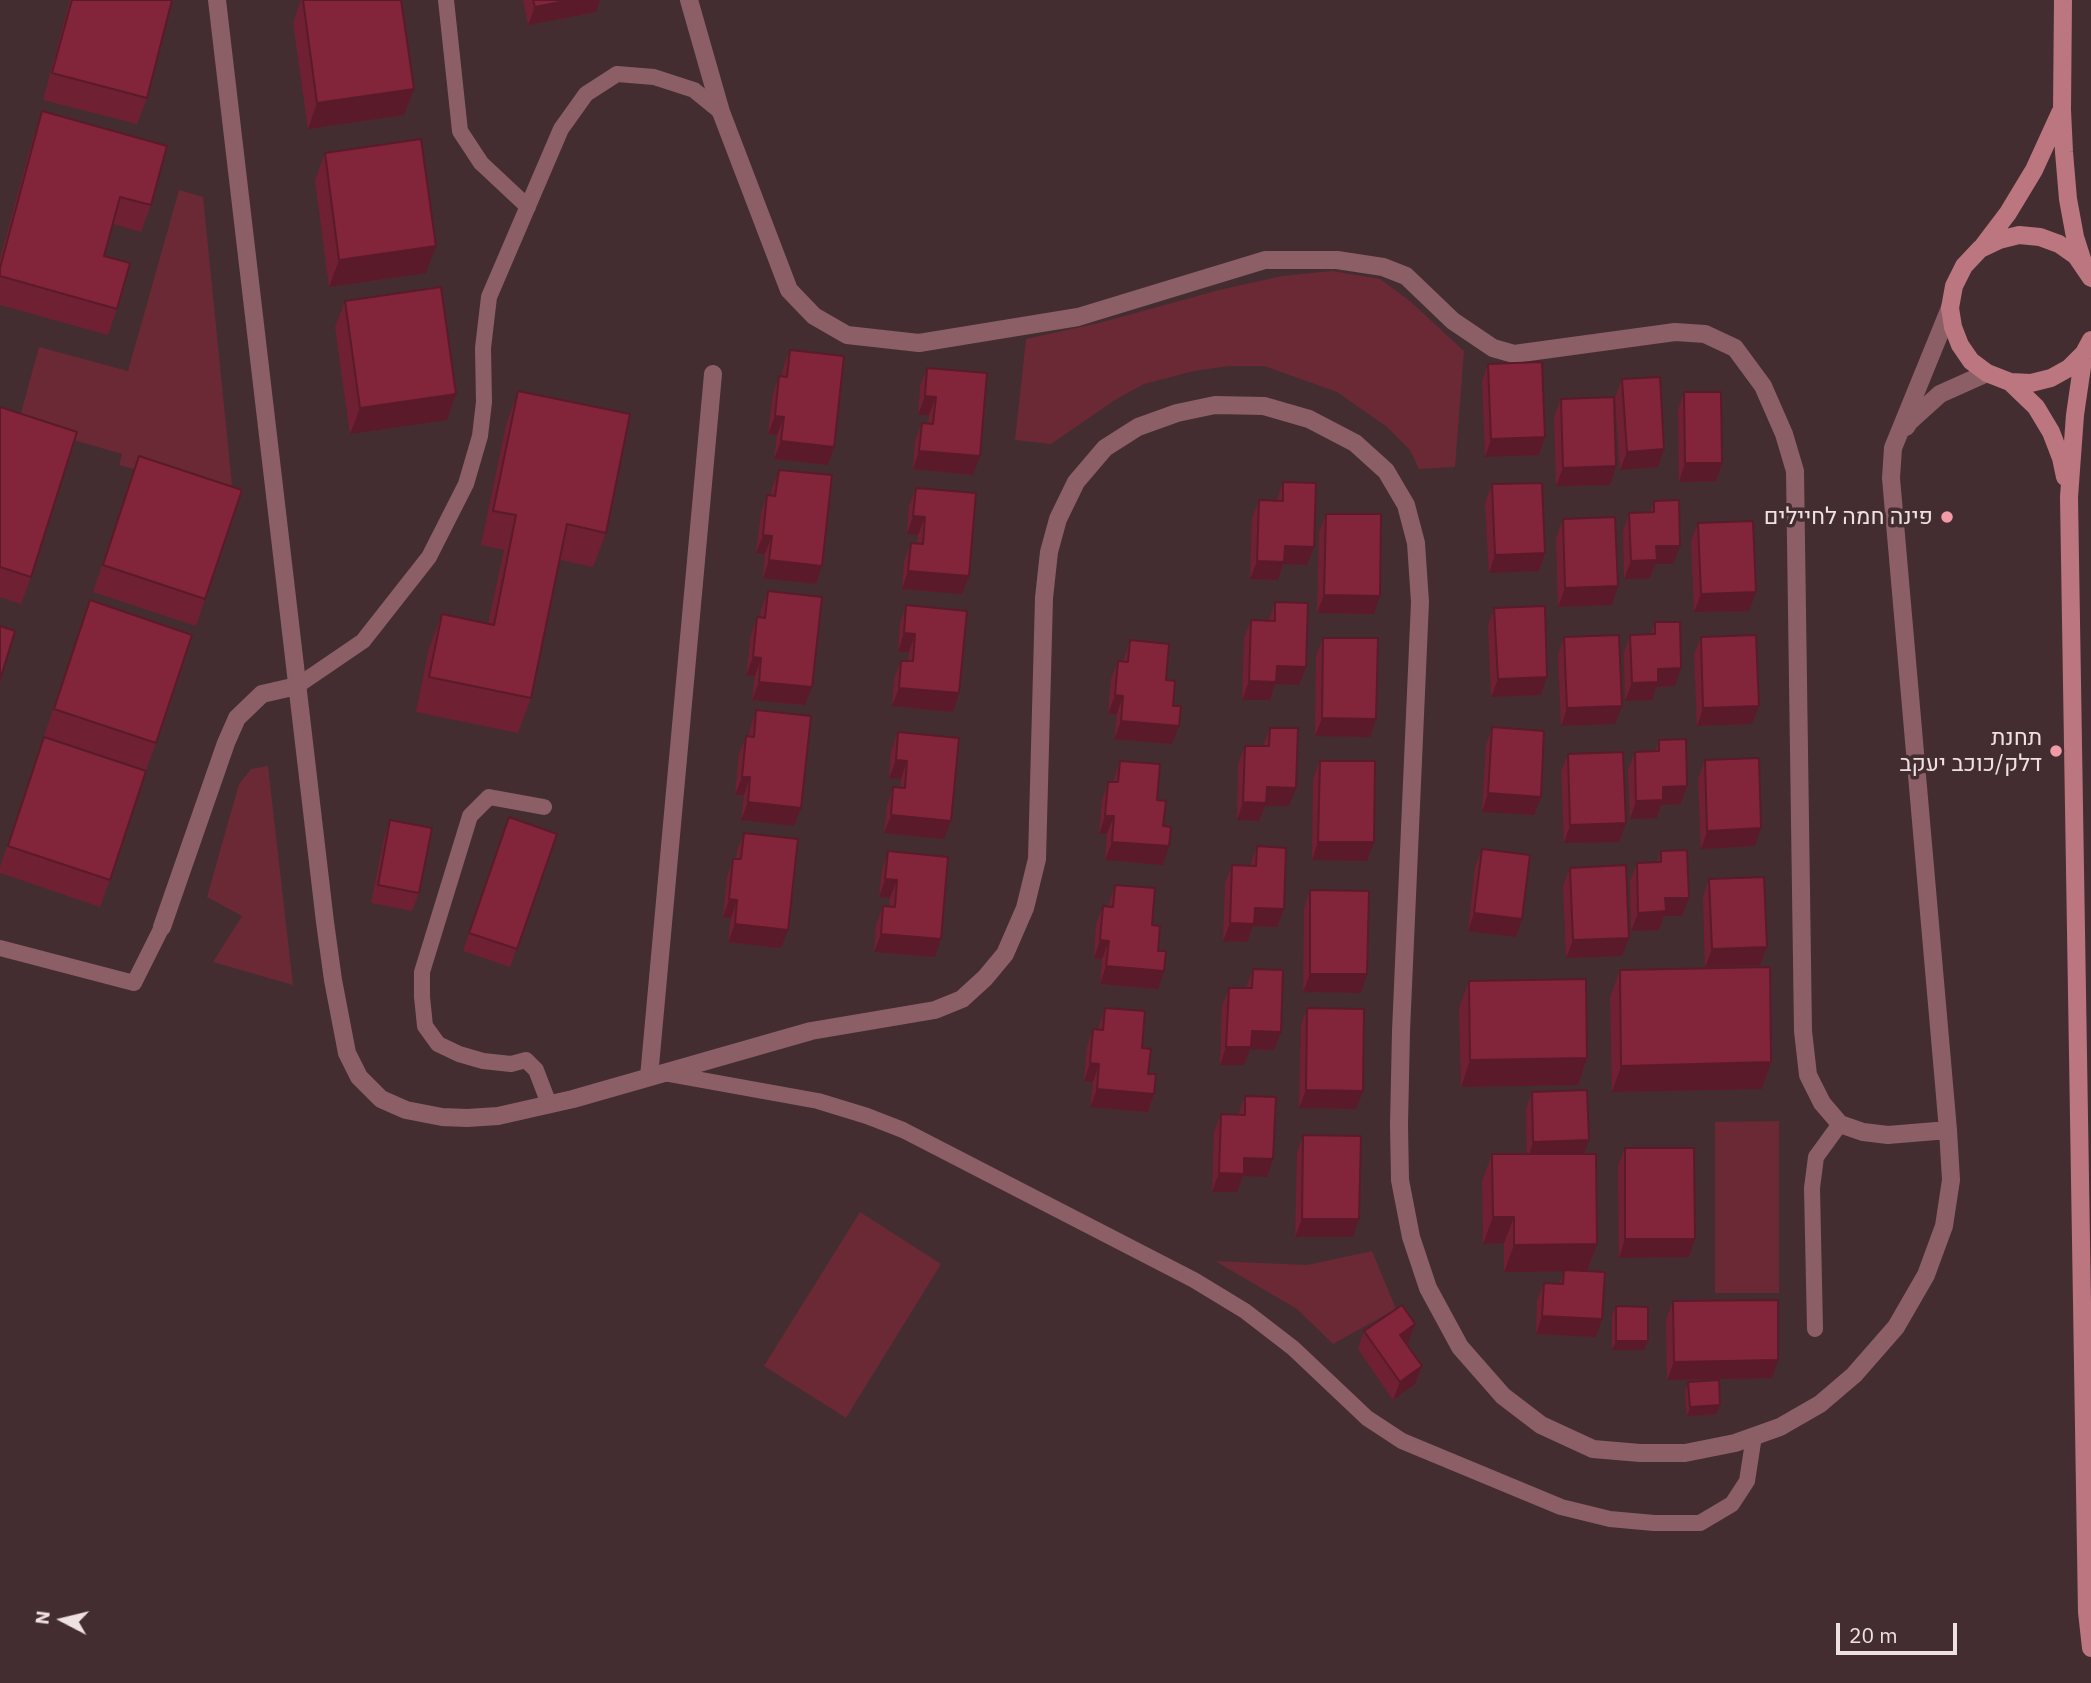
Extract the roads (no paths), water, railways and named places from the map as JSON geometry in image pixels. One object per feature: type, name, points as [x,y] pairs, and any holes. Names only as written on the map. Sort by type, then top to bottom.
[{"type":"main road","points":[[2063,0],[2062,110],[2068,199],[2075,237],[2087,272]]},
{"type":"main road","points":[[2062,110],[2034,170],[2008,213],[1964,266],[1954,286],[1950,308],[1960,345],[1971,361],[1987,373],[2010,382],[2031,383],[2051,378],[2069,368],[2089,344]]},
{"type":"main road","points":[[1980,249],[2009,237],[2040,237],[2059,243],[2087,272]]},
{"type":"main road","points":[[2089,344],[2075,415],[2069,498],[2087,1584],[2091,1648]]},
{"type":"main road","points":[[2010,382],[2036,407],[2051,432],[2062,458],[2069,498]]},
{"type":"street","points":[[217,0],[333,980],[347,1053],[359,1077],[381,1099],[406,1110],[442,1117],[498,1116],[811,1031],[935,1010],[962,999],[985,978],[1005,954],[1025,908],[1037,859],[1044,598],[1049,552],[1055,530],[1076,482],[1105,448],[1138,427],[1177,412],[1215,405],[1264,406],[1309,419],[1355,443],[1386,471],[1406,505],[1416,543],[1420,602],[1401,1031],[1400,1180],[1410,1237],[1428,1288],[1460,1347],[1494,1386],[1522,1410],[1552,1430],[1593,1449],[1685,1453],[1780,1427],[1821,1404],[1854,1375],[1896,1327],[1926,1275],[1944,1226],[1951,1180],[1948,1130],[1891,478],[1894,448],[1950,308]]},
{"type":"street","points":[[689,0],[721,112],[789,290],[814,316],[847,335],[919,343],[1078,317],[1265,260],[1337,260],[1382,267],[1406,276],[1452,321],[1493,348],[1514,354],[1675,332],[1705,334],[1735,348],[1763,386],[1784,434],[1795,471],[1803,1031],[1808,1075],[1822,1102],[1840,1124],[1863,1132],[1888,1135],[1948,1130]]},
{"type":"street","points":[[1894,448],[1909,422],[1940,394],[1987,373]]},
{"type":"street","points":[[656,1075],[713,374]]},
{"type":"street","points":[[162,927],[237,718],[262,694],[297,685]]},
{"type":"lane","points":[[446,0],[460,131],[481,163],[528,207]]},
{"type":"lane","points":[[297,685],[363,641],[429,557],[466,484],[480,436],[484,402],[483,348],[489,297],[561,130],[586,94],[617,74],[654,77],[694,90],[721,112]]},
{"type":"lane","points":[[544,807],[489,797],[470,816],[422,972],[422,997],[425,1026],[438,1044],[483,1061],[510,1064],[526,1060],[536,1070],[548,1104]]},
{"type":"lane","points":[[0,948],[134,983],[162,927]]},
{"type":"lane","points":[[656,1075],[818,1101],[903,1130],[1194,1280],[1245,1311],[1293,1348],[1367,1418],[1402,1441],[1561,1507],[1610,1519],[1700,1523],[1732,1504],[1747,1481],[1754,1436]]},
{"type":"lane","points":[[1815,1329],[1812,1188],[1816,1157],[1840,1124]]},
{"type":"place","name":"פינה חמה לחיילים","points":[[1947,517]]},
{"type":"place","name":"תחנת דלק/כוכב יעקב","points":[[2056,751]]}]
